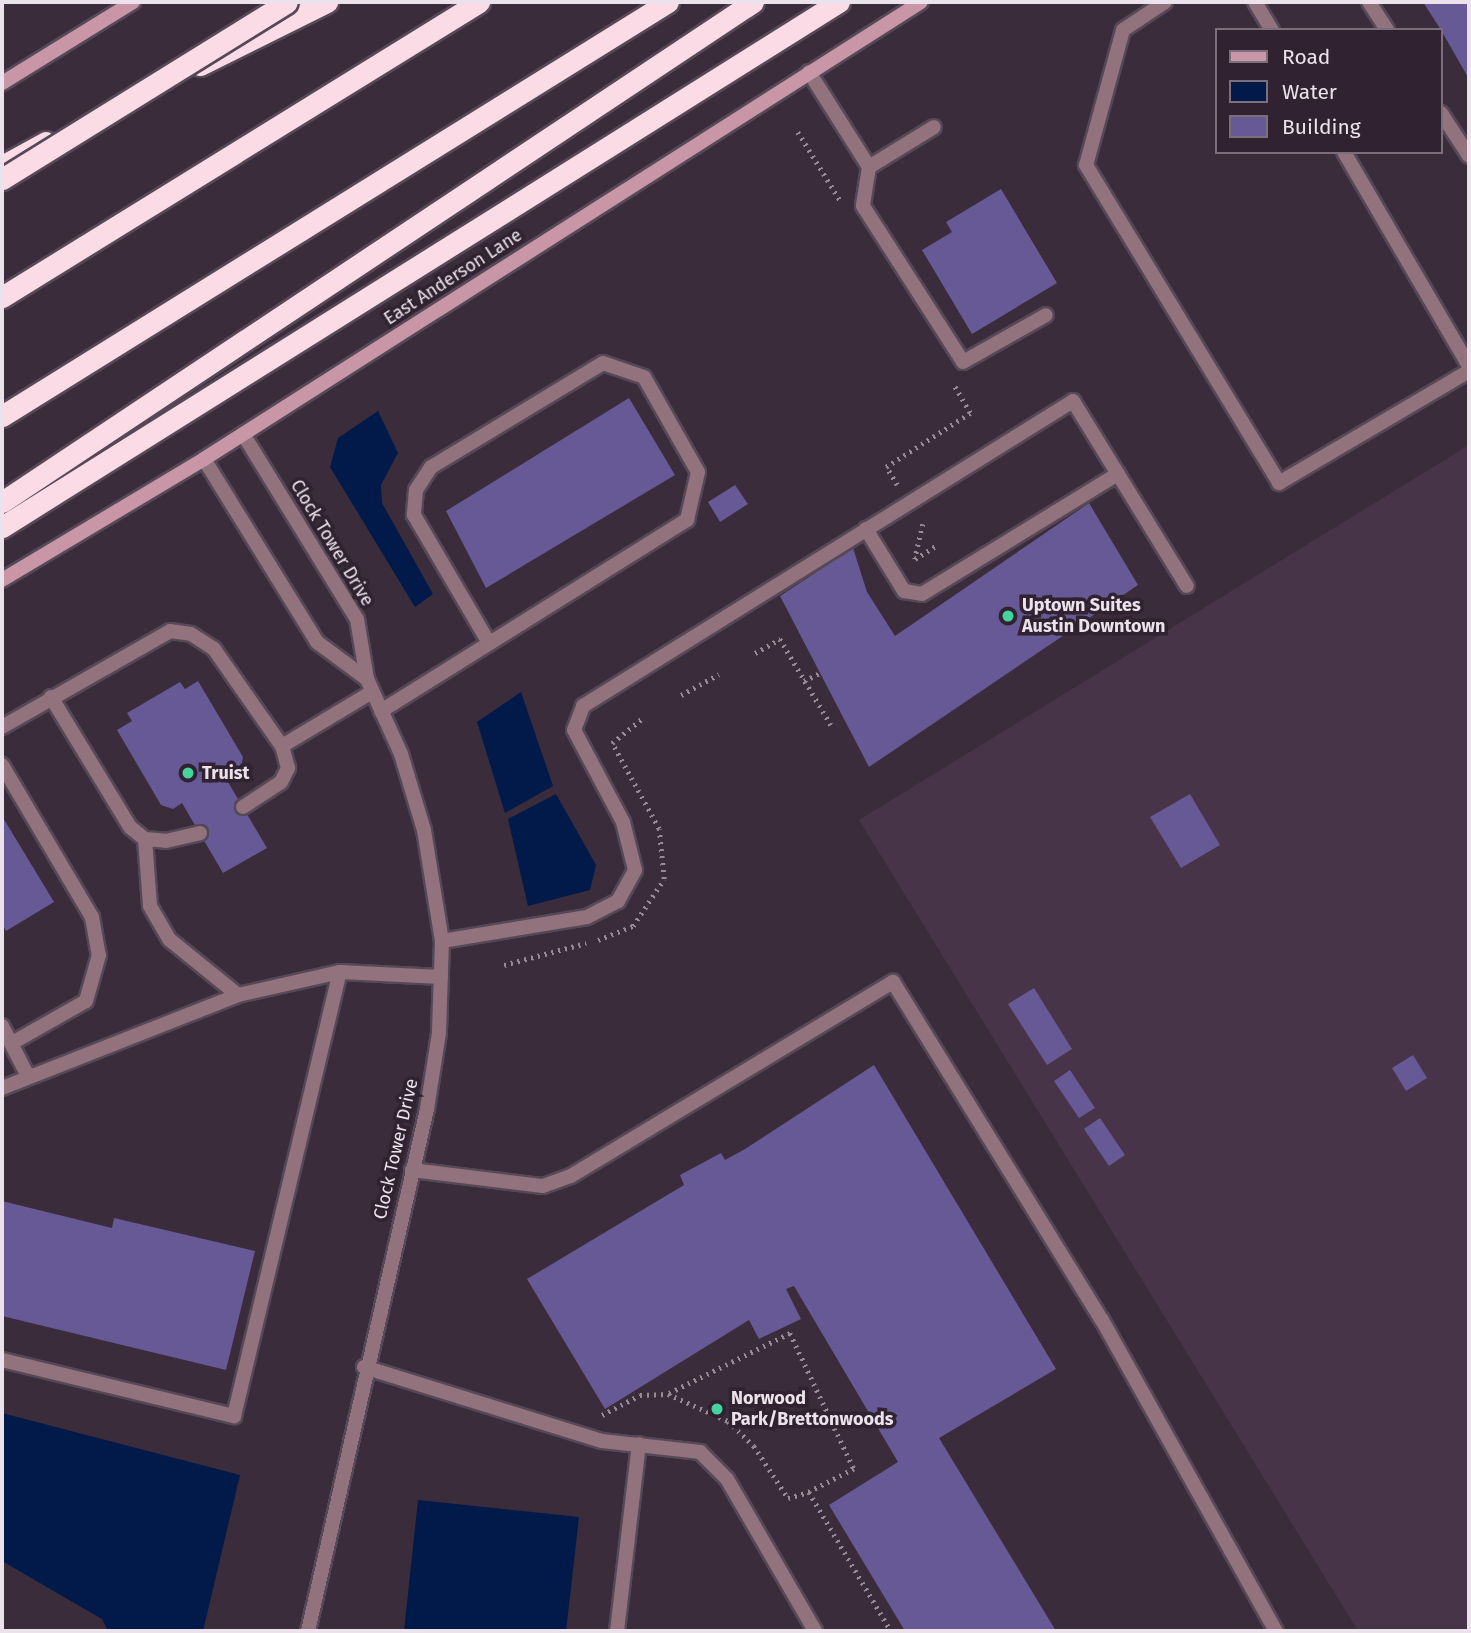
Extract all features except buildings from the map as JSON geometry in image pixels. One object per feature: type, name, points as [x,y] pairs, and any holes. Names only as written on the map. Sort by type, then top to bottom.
[{"type":"highway","points":[[2,179],[287,2]]},
{"type":"highway","points":[[2,166],[327,2]]},
{"type":"highway","points":[[2,297],[479,2]]},
{"type":"highway","points":[[2,416],[668,2]]},
{"type":"highway","points":[[2,502],[753,2]]},
{"type":"highway","points":[[2,527],[839,2]]},
{"type":"main road","points":[[2,83],[133,2]]},
{"type":"main road","name":"East Anderson Lane","points":[[2,580],[204,459],[921,2]]},
{"type":"street","points":[[1164,2],[1123,30],[1086,165],[1279,483],[1469,371]]},
{"type":"street","points":[[1255,2],[1271,28]]},
{"type":"street","points":[[1369,2],[1386,28]]},
{"type":"street","points":[[809,72],[870,167],[863,206],[963,362],[1046,315]]},
{"type":"street","points":[[1443,116],[1467,146]]},
{"type":"street","points":[[870,167],[934,127]]},
{"type":"street","points":[[1345,154],[1469,366]]},
{"type":"street","points":[[382,711],[687,520],[698,472],[643,377],[603,363],[431,467],[415,490],[414,515],[489,643]]},
{"type":"street","points":[[442,941],[587,917],[618,901],[635,870],[623,821],[574,730],[583,706],[1073,401],[1186,586]]},
{"type":"street","name":"Clock Tower Drive","points":[[243,434],[357,619],[370,686],[382,711],[424,830],[442,941],[439,1032],[412,1170],[363,1367],[308,1631]]},
{"type":"street","name":"Clock Tower Drive","points":[[204,459],[317,642],[370,686]]},
{"type":"street","points":[[866,530],[904,591],[922,594],[1118,474]]},
{"type":"street","points":[[2,727],[158,633],[191,634],[214,649],[282,746],[288,768],[281,782],[243,807]]},
{"type":"street","points":[[282,746],[370,686]]},
{"type":"street","points":[[51,697],[130,827],[145,839],[189,840],[200,833]]},
{"type":"street","points":[[2,765],[92,917],[99,955],[86,1001],[12,1043]]},
{"type":"street","points":[[145,839],[150,906],[170,940],[238,995]]},
{"type":"street","points":[[2,1360],[234,1416],[340,972]]},
{"type":"street","points":[[2,1088],[27,1074],[238,995],[340,972],[441,977]]},
{"type":"street","points":[[412,1170],[543,1185],[570,1176],[892,982],[1108,1332],[1276,1631]]},
{"type":"street","points":[[2,1026],[27,1074]]},
{"type":"street","points":[[363,1367],[602,1441],[683,1447],[712,1461],[814,1631]]},
{"type":"street","points":[[617,1631],[639,1444]]},
{"type":"path","points":[[798,132],[848,214]]},
{"type":"path","points":[[897,485],[886,467],[970,413],[949,377]]},
{"type":"path","points":[[923,524],[915,559],[937,545]]},
{"type":"path","points":[[755,653],[780,639],[831,724]]},
{"type":"path","points":[[804,681],[820,673]]},
{"type":"path","points":[[681,695],[719,674]]},
{"type":"path","points":[[668,1394],[790,1333],[854,1469],[809,1492]]},
{"type":"shaded area","points":[[1469,445],[1469,1631],[1358,1631],[859,820]]},
{"type":"water","points":[[378,411],[398,453],[381,485],[382,503],[433,594],[415,607],[330,467],[338,438]]},
{"type":"water","points":[[521,692],[553,786],[505,813],[477,722]]},
{"type":"water","points":[[556,794],[596,865],[590,890],[528,906],[508,819]]},
{"type":"water","points":[[2,1413],[240,1475],[203,1631],[108,1631],[102,1619],[2,1561]]},
{"type":"water","points":[[418,1500],[579,1517],[566,1631],[404,1631]]},
{"type":"place","name":"Uptown Suites Austin Downtown","points":[[1008,616]]},
{"type":"place","name":"Truist","points":[[188,773]]},
{"type":"place","name":"Norwood Park/Brettonwoods","points":[[717,1409]]}]
